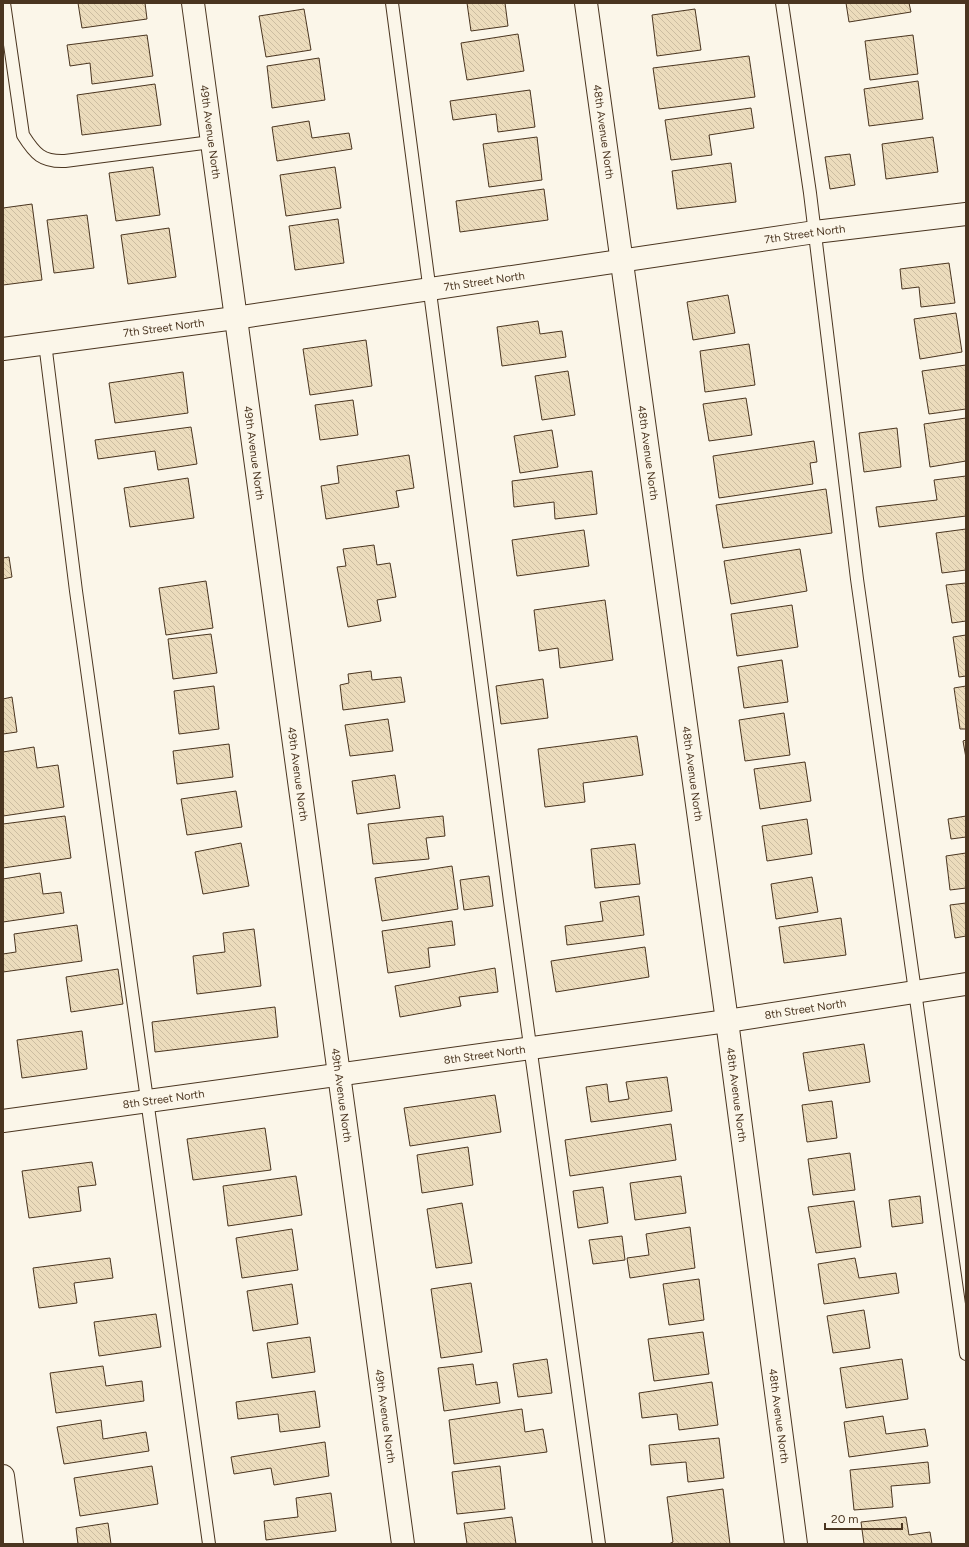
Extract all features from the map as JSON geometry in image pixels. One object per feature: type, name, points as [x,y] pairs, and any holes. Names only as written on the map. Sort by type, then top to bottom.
[{"type":"street","name":"49th Avenue North","points":[[193,3],[403,1544]]},
{"type":"street","name":"48th Avenue North","points":[[586,3],[727,1020],[796,1544]]},
{"type":"street","name":"7th Street North","points":[[3,349],[236,318],[815,232],[966,214]]},
{"type":"street","name":"8th Street North","points":[[3,1121],[146,1100],[532,1048],[966,984]]},
{"type":"street","points":[[3,1476],[12,1544]]},
{"type":"lane","points":[[4,3],[23,135],[32,148],[41,157],[53,161],[65,160],[212,142]]},
{"type":"lane","points":[[392,3],[428,289],[510,902],[532,1048],[599,1544]]},
{"type":"lane","points":[[782,3],[815,232],[857,579],[966,1354]]},
{"type":"lane","points":[[45,343],[76,592],[209,1544]]},
{"type":"building","points":[[78,3],[145,3],[147,19],[82,28]]},
{"type":"building","points":[[467,3],[505,3],[508,26],[471,31]]},
{"type":"building","points":[[846,3],[909,3],[911,12],[849,22]]},
{"type":"building","points":[[304,9],[311,50],[266,57],[259,16]]},
{"type":"building","points":[[695,9],[701,50],[657,56],[652,15]]},
{"type":"building","points":[[518,34],[524,71],[467,80],[461,43]]},
{"type":"building","points":[[147,35],[153,76],[92,84],[90,63],[70,66],[67,45]]},
{"type":"building","points":[[913,35],[918,74],[870,80],[865,41]]},
{"type":"building","points":[[749,56],[755,97],[659,109],[653,68]]},
{"type":"building","points":[[319,58],[325,100],[272,108],[267,66]]},
{"type":"building","points":[[918,81],[923,119],[869,126],[864,89]]},
{"type":"building","points":[[155,84],[161,125],[82,135],[77,95]]},
{"type":"building","points":[[530,90],[535,127],[498,132],[496,114],[453,120],[450,101]]},
{"type":"building","points":[[751,108],[754,128],[709,135],[712,155],[671,160],[665,120]]},
{"type":"building","points":[[309,121],[312,138],[349,133],[352,149],[277,161],[272,127]]},
{"type":"building","points":[[537,137],[542,180],[489,187],[483,144]]},
{"type":"building","points":[[933,137],[938,172],[886,179],[882,144]]},
{"type":"building","points":[[850,154],[855,185],[830,189],[825,157]]},
{"type":"building","points":[[731,163],[736,202],[677,209],[672,171]]},
{"type":"building","points":[[153,167],[160,215],[116,221],[109,173]]},
{"type":"building","points":[[335,167],[341,208],[286,216],[280,175]]},
{"type":"building","points":[[544,189],[548,220],[460,232],[456,201]]},
{"type":"building","points":[[32,204],[42,280],[3,285],[3,208]]},
{"type":"building","points":[[87,215],[94,268],[54,273],[47,220]]},
{"type":"building","points":[[338,219],[344,263],[295,270],[289,226]]},
{"type":"building","points":[[169,228],[176,277],[128,284],[121,235]]},
{"type":"building","points":[[949,263],[955,303],[921,307],[919,287],[902,289],[900,269]]},
{"type":"building","points":[[728,295],[735,333],[693,340],[687,302]]},
{"type":"building","points":[[956,313],[962,352],[920,359],[914,319]]},
{"type":"building","points":[[538,321],[540,334],[562,331],[566,357],[502,366],[497,327]]},
{"type":"building","points":[[366,340],[372,386],[310,395],[303,349]]},
{"type":"building","points":[[749,344],[755,385],[705,392],[700,351]]},
{"type":"building","points":[[966,365],[966,409],[929,414],[922,371]]},
{"type":"building","points":[[568,371],[575,415],[542,420],[535,376]]},
{"type":"building","points":[[183,372],[188,413],[115,423],[109,383]]},
{"type":"building","points":[[746,398],[752,435],[709,441],[703,404]]},
{"type":"building","points":[[353,400],[358,435],[320,440],[315,405]]},
{"type":"building","points":[[966,418],[966,461],[930,467],[924,424]]},
{"type":"building","points":[[191,427],[197,464],[158,470],[155,451],[98,459],[95,440]]},
{"type":"building","points":[[897,428],[901,467],[864,472],[859,433]]},
{"type":"building","points":[[552,430],[558,467],[520,473],[514,436]]},
{"type":"building","points":[[814,441],[817,462],[810,463],[813,484],[719,498],[713,456]]},
{"type":"building","points":[[409,455],[414,488],[396,491],[399,507],[326,519],[321,486],[339,483],[337,466]]},
{"type":"building","points":[[592,471],[597,514],[555,519],[554,502],[514,507],[512,481]]},
{"type":"building","points":[[966,476],[966,516],[879,527],[876,507],[937,500],[934,480]]},
{"type":"building","points":[[188,478],[194,518],[130,527],[124,488]]},
{"type":"building","points":[[826,489],[832,533],[723,548],[716,505]]},
{"type":"building","points":[[966,529],[966,570],[942,573],[936,533]]},
{"type":"building","points":[[584,530],[589,566],[517,576],[512,540]]},
{"type":"building","points":[[374,545],[377,565],[390,563],[396,597],[377,600],[381,621],[348,627],[337,567],[346,566],[343,549]]},
{"type":"building","points":[[800,549],[807,591],[731,604],[724,561]]},
{"type":"building","points":[[9,557],[12,577],[3,579],[3,558]]},
{"type":"building","points":[[206,581],[213,628],[166,635],[159,588]]},
{"type":"building","points":[[966,583],[966,621],[952,623],[946,585]]},
{"type":"building","points":[[605,600],[613,660],[560,668],[558,648],[539,651],[534,610]]},
{"type":"building","points":[[792,605],[798,647],[737,656],[731,614]]},
{"type":"building","points":[[211,634],[217,673],[173,679],[168,639]]},
{"type":"building","points":[[966,635],[966,676],[959,677],[953,637]]},
{"type":"building","points":[[782,660],[788,702],[744,708],[738,667]]},
{"type":"building","points":[[371,671],[372,680],[401,677],[405,702],[343,710],[340,685],[349,683],[348,674]]},
{"type":"building","points":[[543,679],[548,718],[501,724],[496,686]]},
{"type":"building","points":[[214,686],[219,729],[179,734],[174,691]]},
{"type":"building","points":[[966,686],[966,729],[960,729],[954,688]]},
{"type":"building","points":[[12,697],[17,732],[3,734],[3,699]]},
{"type":"building","points":[[784,713],[790,755],[745,761],[739,720]]},
{"type":"building","points":[[388,719],[393,751],[350,756],[345,725]]},
{"type":"building","points":[[637,736],[643,775],[583,783],[585,802],[545,807],[538,749]]},
{"type":"building","points":[[966,740],[966,758],[963,741]]},
{"type":"building","points":[[229,744],[233,777],[177,784],[173,751]]},
{"type":"building","points":[[34,747],[37,768],[58,765],[64,807],[3,816],[3,752]]},
{"type":"building","points":[[805,762],[811,801],[760,809],[754,769]]},
{"type":"building","points":[[395,775],[400,808],[357,814],[352,781]]},
{"type":"building","points":[[236,791],[242,827],[187,835],[181,799]]},
{"type":"building","points":[[65,816],[71,858],[3,868],[3,824]]},
{"type":"building","points":[[443,816],[445,836],[426,838],[429,859],[373,864],[368,824]]},
{"type":"building","points":[[966,816],[966,837],[951,839],[948,819]]},
{"type":"building","points":[[807,819],[812,854],[767,861],[762,826]]},
{"type":"building","points":[[241,843],[249,886],[203,894],[195,852]]},
{"type":"building","points":[[635,844],[640,884],[595,888],[591,849]]},
{"type":"building","points":[[966,853],[966,888],[950,890],[946,856]]},
{"type":"building","points":[[452,866],[458,909],[382,921],[375,878]]},
{"type":"building","points":[[40,873],[43,894],[61,892],[64,913],[3,922],[3,879]]},
{"type":"building","points":[[489,876],[493,906],[464,910],[460,880]]},
{"type":"building","points":[[812,877],[818,912],[776,919],[771,884]]},
{"type":"building","points":[[639,896],[644,935],[567,945],[565,926],[603,921],[600,902]]},
{"type":"building","points":[[966,903],[966,936],[955,938],[950,905]]},
{"type":"building","points":[[841,918],[846,955],[784,963],[779,927]]},
{"type":"building","points":[[452,921],[455,945],[428,948],[430,967],[388,973],[382,931]]},
{"type":"building","points":[[77,925],[82,961],[3,972],[3,954],[16,952],[14,934]]},
{"type":"building","points":[[254,929],[261,986],[197,994],[193,956],[225,952],[223,933]]},
{"type":"building","points":[[645,947],[649,977],[556,992],[551,961]]},
{"type":"building","points":[[495,968],[498,992],[459,997],[461,1006],[400,1017],[395,986]]},
{"type":"building","points":[[118,969],[123,1004],[71,1012],[66,977]]},
{"type":"building","points":[[275,1007],[278,1037],[155,1052],[152,1022]]},
{"type":"building","points":[[82,1031],[87,1069],[22,1078],[17,1040]]},
{"type":"building","points":[[864,1044],[870,1082],[809,1091],[803,1053]]},
{"type":"building","points":[[667,1077],[672,1111],[591,1122],[586,1087],[607,1084],[609,1102],[629,1099],[626,1082]]},
{"type":"building","points":[[495,1095],[501,1132],[410,1146],[404,1108]]},
{"type":"building","points":[[832,1101],[837,1138],[807,1142],[802,1105]]},
{"type":"building","points":[[671,1124],[676,1160],[570,1176],[565,1140]]},
{"type":"building","points":[[265,1128],[271,1170],[193,1180],[187,1139]]},
{"type":"building","points":[[468,1147],[473,1185],[422,1193],[417,1155]]},
{"type":"building","points":[[850,1153],[855,1190],[813,1195],[808,1159]]},
{"type":"building","points":[[92,1162],[96,1185],[78,1187],[81,1211],[29,1218],[22,1171]]},
{"type":"building","points":[[296,1176],[302,1215],[228,1226],[223,1186]]},
{"type":"building","points":[[681,1176],[686,1213],[635,1220],[630,1183]]},
{"type":"building","points":[[603,1187],[608,1223],[578,1228],[573,1191]]},
{"type":"building","points":[[920,1196],[923,1223],[892,1227],[889,1200]]},
{"type":"building","points":[[854,1201],[861,1247],[816,1253],[808,1207]]},
{"type":"building","points":[[462,1203],[472,1263],[436,1268],[427,1209]]},
{"type":"building","points":[[690,1227],[695,1268],[630,1278],[627,1258],[649,1255],[646,1234]]},
{"type":"building","points":[[292,1229],[298,1270],[242,1278],[236,1238]]},
{"type":"building","points":[[622,1236],[625,1260],[593,1264],[589,1240]]},
{"type":"building","points":[[110,1258],[113,1278],[74,1283],[77,1303],[39,1308],[33,1268]]},
{"type":"building","points":[[855,1258],[859,1278],[896,1273],[899,1293],[824,1304],[818,1264]]},
{"type":"building","points":[[699,1279],[704,1320],[669,1325],[663,1284]]},
{"type":"building","points":[[471,1283],[482,1352],[441,1358],[431,1289]]},
{"type":"building","points":[[292,1284],[298,1324],[253,1331],[247,1291]]},
{"type":"building","points":[[864,1310],[870,1348],[833,1353],[827,1316]]},
{"type":"building","points":[[156,1314],[161,1347],[99,1356],[94,1322]]},
{"type":"building","points":[[703,1332],[709,1374],[654,1381],[648,1339]]},
{"type":"building","points":[[310,1337],[315,1372],[272,1378],[267,1343]]},
{"type":"building","points":[[547,1359],[552,1393],[518,1397],[513,1364]]},
{"type":"building","points":[[902,1359],[908,1399],[846,1408],[840,1368]]},
{"type":"building","points":[[473,1364],[476,1385],[497,1382],[500,1403],[444,1411],[438,1368]]},
{"type":"building","points":[[103,1366],[106,1386],[142,1381],[144,1401],[56,1413],[50,1373]]},
{"type":"building","points":[[712,1382],[718,1425],[679,1430],[677,1414],[642,1418],[639,1393]]},
{"type":"building","points":[[315,1391],[320,1427],[280,1432],[278,1414],[238,1419],[236,1402]]},
{"type":"building","points":[[522,1409],[525,1432],[543,1429],[547,1452],[454,1464],[449,1420]]},
{"type":"building","points":[[883,1416],[886,1434],[925,1429],[928,1446],[849,1457],[844,1422]]},
{"type":"building","points":[[101,1420],[103,1439],[146,1432],[149,1451],[64,1464],[57,1427]]},
{"type":"building","points":[[719,1438],[724,1478],[688,1482],[686,1462],[651,1465],[649,1445]]},
{"type":"building","points":[[325,1442],[329,1476],[274,1485],[271,1468],[234,1474],[231,1457]]},
{"type":"building","points":[[928,1462],[930,1483],[891,1486],[893,1507],[854,1510],[850,1470]]},
{"type":"building","points":[[152,1466],[158,1504],[80,1516],[74,1478]]},
{"type":"building","points":[[500,1466],[505,1509],[457,1514],[452,1472]]},
{"type":"building","points":[[723,1489],[730,1544],[669,1544],[673,1542],[667,1497]]},
{"type":"building","points":[[331,1493],[336,1531],[266,1540],[264,1521],[298,1517],[296,1498]]},
{"type":"building","points":[[512,1517],[516,1544],[467,1544],[464,1523]]},
{"type":"building","points":[[906,1517],[909,1535],[930,1532],[932,1544],[864,1544],[861,1522]]},
{"type":"building","points":[[108,1523],[111,1544],[78,1544],[76,1528]]}]
